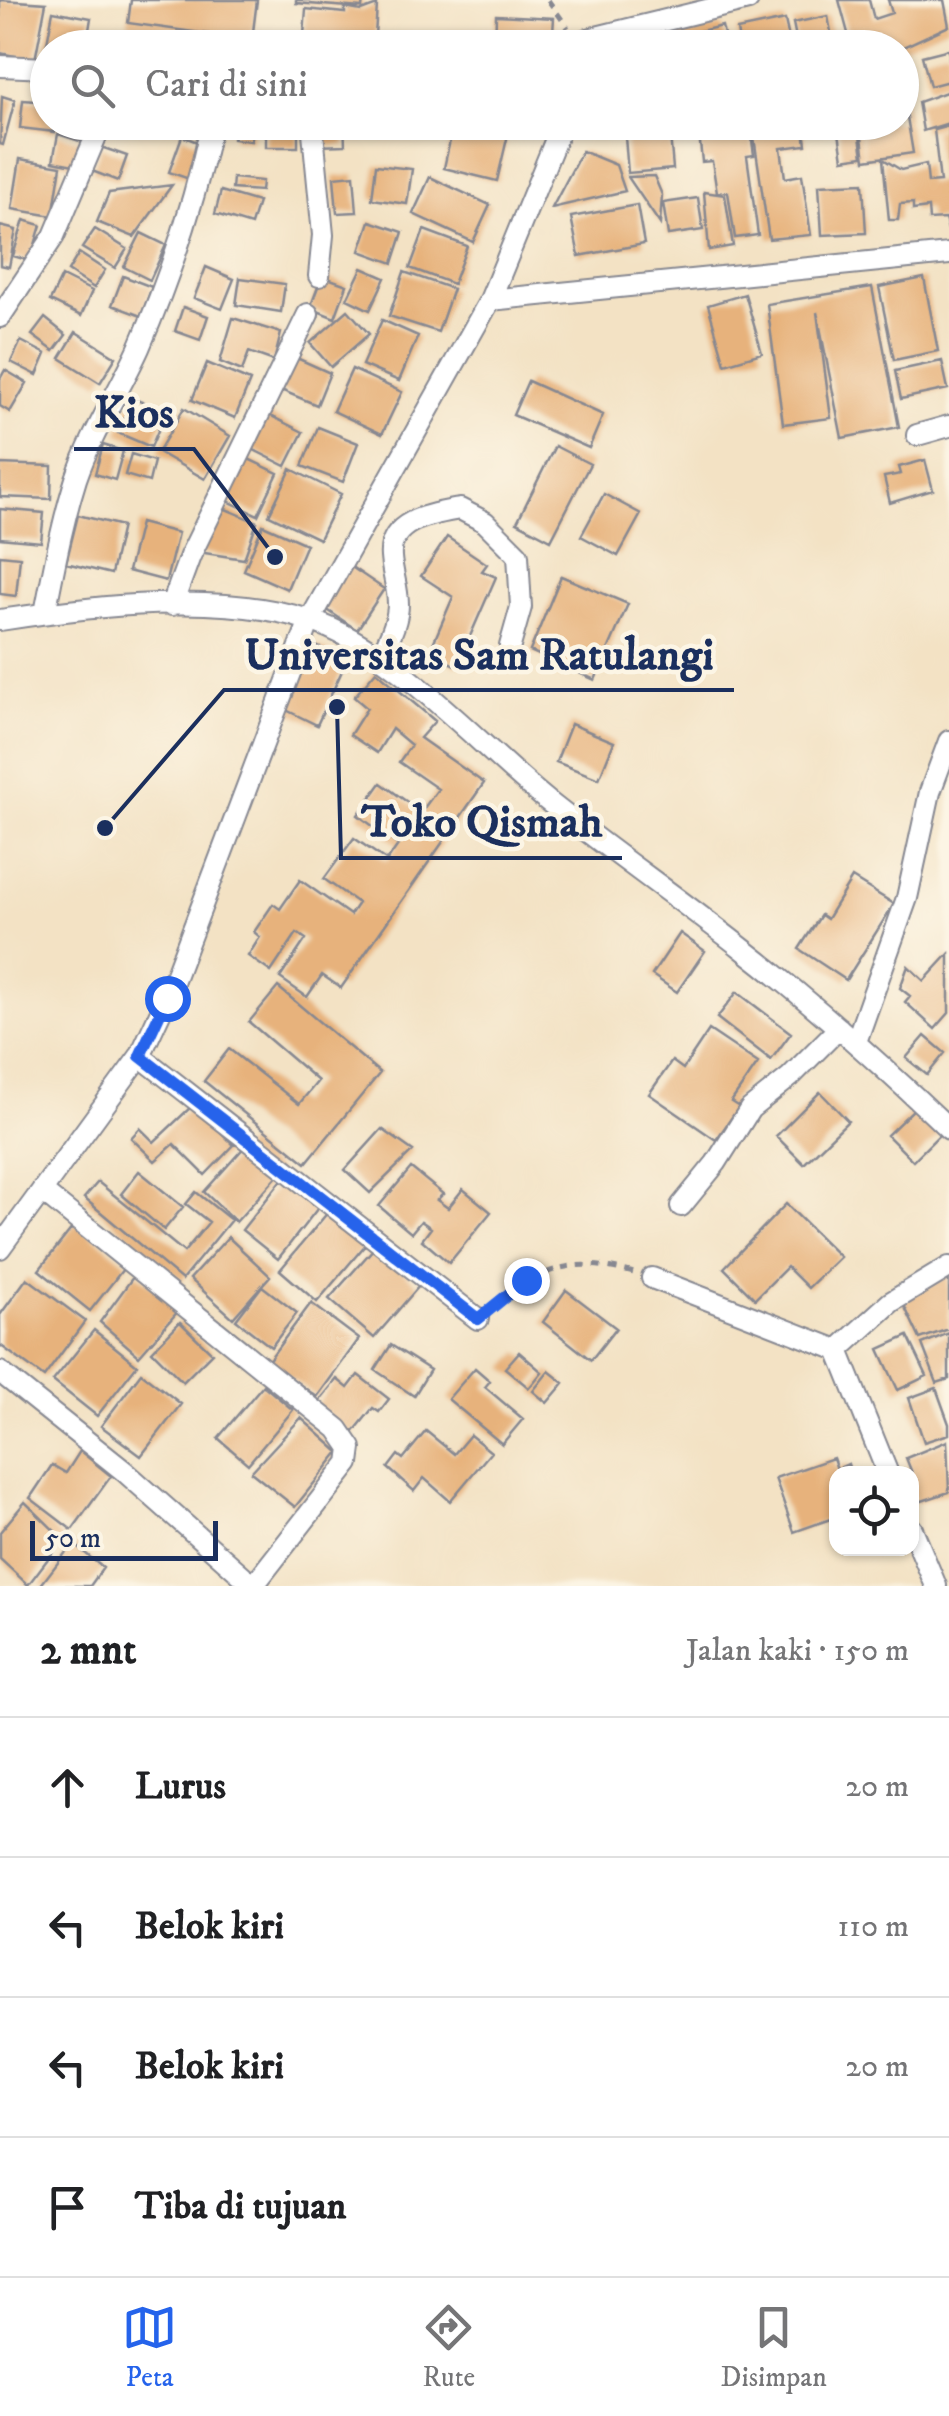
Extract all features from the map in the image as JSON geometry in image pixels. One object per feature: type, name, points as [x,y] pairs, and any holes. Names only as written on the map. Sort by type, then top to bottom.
[{"type":"street","points":[[633,30],[748,0]]},
{"type":"street","points":[[0,66],[30,67]]},
{"type":"street","points":[[0,317],[54,236],[94,140]]},
{"type":"street","points":[[46,613],[61,532],[77,477],[94,432],[138,351],[164,286],[189,219],[208,140]]},
{"type":"street","points":[[314,140],[324,235],[319,276]]},
{"type":"street","points":[[0,1248],[140,1056],[167,998],[310,620],[490,300],[556,140]]},
{"type":"street","points":[[490,300],[949,254]]},
{"type":"street","points":[[172,605],[190,556],[308,314]]},
{"type":"street","points":[[917,435],[949,426]]},
{"type":"street","points":[[381,656],[395,626],[398,606],[390,554],[392,540],[411,522],[460,509],[485,522],[518,555],[521,607],[510,646]]},
{"type":"street","points":[[0,620],[172,605],[242,606],[310,620],[381,656],[548,802],[744,949],[848,1035],[949,1128]]},
{"type":"street","points":[[681,1206],[716,1162],[750,1109],[848,1035],[907,898],[930,792],[949,740]]},
{"type":"street","points":[[140,1056],[478,1319]]},
{"type":"street","points":[[0,1372],[124,1471],[253,1586],[349,1462],[351,1448],[338,1429],[43,1192]]},
{"type":"street","points":[[838,1350],[890,1302],[949,1266]]},
{"type":"street","points":[[652,1278],[838,1350],[885,1466]]},
{"type":"street","points":[[919,1546],[936,1586]]},
{"type":"path","points":[[548,0],[569,30]]},
{"type":"path","points":[[478,1319],[526,1280],[572,1266],[602,1265],[652,1278]]},
{"type":"building","points":[[0,0],[46,3],[41,30],[30,30],[30,59],[0,53]]},
{"type":"building","points":[[131,0],[257,0],[253,30],[179,30],[128,23]]},
{"type":"building","points":[[296,0],[363,0],[362,8]]},
{"type":"building","points":[[839,0],[869,0],[874,19],[892,13],[888,0],[944,0],[949,26],[919,40],[919,30],[847,30]]},
{"type":"building","points":[[377,5],[375,30],[304,30],[306,9],[361,11]]},
{"type":"building","points":[[53,11],[91,18],[89,30],[49,30]]},
{"type":"building","points":[[496,15],[554,18],[553,30],[496,30]]},
{"type":"building","points":[[828,16],[831,30],[794,30],[793,23]]},
{"type":"building","points":[[785,20],[787,30],[737,30]]},
{"type":"building","points":[[949,49],[949,81],[930,86],[922,56]]},
{"type":"building","points":[[949,91],[949,123],[923,131],[919,102]]},
{"type":"building","points":[[2,96],[15,100],[3,145],[0,144]]},
{"type":"building","points":[[23,100],[30,101],[30,129],[20,128]]},
{"type":"building","points":[[949,126],[949,233],[945,219],[929,220],[928,208],[913,210],[913,203],[900,204],[898,220],[889,220],[883,159],[901,170],[926,164],[928,183],[940,182],[934,130]]},
{"type":"building","points":[[57,140],[83,142],[79,166],[53,161]]},
{"type":"building","points":[[181,140],[205,145],[192,180],[169,172]]},
{"type":"building","points":[[266,140],[298,140],[298,147],[266,147]]},
{"type":"building","points":[[318,140],[345,140],[345,145],[318,146]]},
{"type":"building","points":[[450,140],[507,140],[497,181],[444,168]]},
{"type":"building","points":[[625,140],[671,140],[673,169],[628,173]]},
{"type":"building","points":[[700,140],[752,140],[754,155],[747,156],[758,235],[735,238],[728,192],[717,193],[712,161],[702,162]]},
{"type":"building","points":[[754,140],[805,140],[806,145],[781,148],[785,178],[802,175],[811,235],[769,239]]},
{"type":"building","points":[[840,140],[861,140],[863,156],[843,159]]},
{"type":"building","points":[[862,140],[911,140],[913,153],[865,160]]},
{"type":"building","points":[[101,147],[127,156],[118,181],[92,171]]},
{"type":"building","points":[[582,151],[616,165],[625,191],[552,208]]},
{"type":"building","points":[[20,159],[61,166],[53,216],[12,209]]},
{"type":"building","points":[[376,165],[412,169],[407,204],[372,199]]},
{"type":"building","points":[[354,175],[357,212],[337,213],[334,177]]},
{"type":"building","points":[[654,176],[662,195],[660,224],[628,177]]},
{"type":"building","points":[[430,177],[490,205],[473,242],[413,214]]},
{"type":"building","points":[[233,178],[262,181],[261,191],[232,189]]},
{"type":"building","points":[[863,183],[866,233],[822,235],[819,185]]},
{"type":"building","points":[[172,185],[134,237],[97,222],[109,193]]},
{"type":"building","points":[[221,191],[258,202],[251,225],[215,214]]},
{"type":"building","points":[[704,192],[725,195],[733,246],[709,250]]},
{"type":"building","points":[[698,198],[703,230],[668,235],[663,203]]},
{"type":"building","points":[[637,205],[644,244],[579,256],[571,217]]},
{"type":"building","points":[[24,220],[41,225],[30,261],[13,256]]},
{"type":"building","points":[[370,221],[403,232],[393,263],[360,251]]},
{"type":"building","points":[[0,226],[16,230],[9,267],[0,265]]},
{"type":"building","points":[[95,229],[127,249],[115,268],[82,248]]},
{"type":"building","points":[[424,230],[467,246],[453,284],[410,268]]},
{"type":"building","points":[[141,233],[166,245],[150,280],[124,267]]},
{"type":"building","points":[[79,253],[105,270],[94,288],[68,271]]},
{"type":"building","points":[[206,267],[234,279],[222,309],[194,298]]},
{"type":"building","points":[[362,268],[385,278],[370,310],[347,299]]},
{"type":"building","points":[[404,272],[453,289],[438,332],[389,316]]},
{"type":"building","points":[[62,276],[92,291],[81,316],[50,301]]},
{"type":"building","points":[[123,276],[152,287],[141,316],[112,305]]},
{"type":"building","points":[[322,276],[347,285],[335,318],[310,308]]},
{"type":"building","points":[[240,278],[285,284],[281,312],[236,305]]},
{"type":"building","points":[[924,278],[938,351],[894,360],[879,287]]},
{"type":"building","points":[[872,287],[899,427],[842,438],[817,312],[831,418],[783,424],[767,304]]},
{"type":"building","points":[[745,294],[762,353],[725,364],[708,305]]},
{"type":"building","points":[[183,307],[208,316],[200,340],[175,331]]},
{"type":"building","points":[[348,310],[369,334],[331,367],[310,343]]},
{"type":"building","points":[[45,318],[66,335],[54,351],[32,335]]},
{"type":"building","points":[[233,318],[281,333],[274,361],[249,352],[242,371],[220,362]]},
{"type":"building","points":[[382,320],[418,336],[399,381],[362,365]]},
{"type":"building","points":[[76,332],[116,357],[100,383],[60,358]]},
{"type":"building","points":[[21,341],[46,354],[37,375],[11,362]]},
{"type":"building","points":[[290,355],[330,373],[317,405],[276,388]]},
{"type":"building","points":[[942,361],[948,389],[901,399],[895,371]]},
{"type":"building","points":[[207,363],[250,381],[235,418],[192,400]]},
{"type":"building","points":[[352,369],[402,392],[382,434],[333,411]]},
{"type":"building","points":[[5,370],[27,383],[10,412],[0,406],[0,379]]},
{"type":"building","points":[[528,381],[603,415],[589,448],[513,415]]},
{"type":"building","points":[[132,398],[166,412],[151,447],[118,433]]},
{"type":"building","points":[[184,408],[230,436],[205,479],[158,452]]},
{"type":"building","points":[[263,412],[303,432],[286,466],[246,446]]},
{"type":"building","points":[[318,427],[358,443],[343,482],[302,466]]},
{"type":"building","points":[[103,445],[123,451],[115,480],[95,474]]},
{"type":"building","points":[[555,446],[590,464],[551,540],[517,522]]},
{"type":"building","points":[[131,454],[154,461],[149,482],[125,475]]},
{"type":"building","points":[[240,455],[278,473],[258,515],[221,498]]},
{"type":"building","points":[[925,460],[933,490],[890,503],[884,477],[901,474],[899,467]]},
{"type":"building","points":[[0,464],[52,466],[51,499],[0,497]]},
{"type":"building","points":[[291,469],[341,494],[319,539],[269,515]]},
{"type":"building","points":[[604,494],[641,514],[618,556],[581,536]]},
{"type":"building","points":[[216,505],[257,522],[244,559],[198,552]]},
{"type":"building","points":[[0,509],[44,513],[41,542],[0,538]]},
{"type":"building","points":[[78,515],[122,526],[111,574],[66,563]]},
{"type":"building","points":[[140,523],[178,533],[166,581],[128,571]]},
{"type":"building","points":[[263,525],[306,544],[287,589],[244,570]]},
{"type":"building","points":[[447,537],[487,564],[482,571],[496,577],[457,666],[429,653],[453,597],[421,576]]},
{"type":"building","points":[[0,555],[20,557],[16,596],[0,594]]},
{"type":"building","points":[[347,564],[384,589],[357,630],[320,605]]},
{"type":"building","points":[[561,576],[628,604],[595,680],[530,651]]},
{"type":"building","points":[[307,642],[347,660],[317,725],[278,706]]},
{"type":"building","points":[[376,671],[435,721],[420,738],[484,783],[341,988],[322,975],[307,997],[280,978],[306,939],[297,933],[271,972],[248,956],[260,937],[254,932],[273,904],[280,909],[300,880],[350,915],[358,903],[324,879],[354,838],[387,861],[398,845],[358,815],[381,783],[421,812],[438,789],[399,762],[411,745],[392,729],[377,753],[350,735],[367,708],[354,697]]},
{"type":"building","points":[[571,724],[614,742],[599,779],[556,762]]},
{"type":"building","points":[[852,878],[894,904],[846,980],[799,949],[821,915],[827,919]]},
{"type":"building","points":[[680,933],[705,951],[677,992],[652,975]]},
{"type":"building","points":[[949,954],[949,1013],[935,1029],[905,1002],[910,996],[900,988],[908,966],[924,981]]},
{"type":"building","points":[[278,987],[380,1073],[306,1163],[204,1081],[229,1049],[299,1104],[318,1081],[249,1022]]},
{"type":"building","points":[[737,992],[791,1033],[771,1060],[717,1018]]},
{"type":"building","points":[[709,1030],[758,1063],[731,1102],[739,1107],[716,1140],[649,1094],[672,1061],[683,1069]]},
{"type":"building","points":[[925,1036],[945,1053],[927,1075],[906,1058]]},
{"type":"building","points":[[820,1092],[848,1121],[804,1164],[776,1136]]},
{"type":"building","points":[[193,1105],[234,1145],[205,1175],[174,1144],[155,1161],[131,1138],[140,1128],[154,1142]]},
{"type":"building","points":[[918,1105],[943,1131],[913,1161],[887,1135]]},
{"type":"building","points":[[382,1129],[413,1151],[370,1193],[345,1170]]},
{"type":"building","points":[[248,1143],[280,1173],[236,1222],[204,1192]]},
{"type":"building","points":[[411,1168],[443,1194],[437,1200],[448,1208],[463,1189],[491,1212],[449,1263],[422,1240],[431,1228],[421,1221],[411,1233],[379,1206]]},
{"type":"building","points":[[139,1171],[183,1207],[164,1230],[121,1194]]},
{"type":"building","points":[[285,1176],[321,1204],[278,1259],[242,1230]]},
{"type":"building","points":[[98,1182],[184,1252],[209,1222],[186,1204],[196,1192],[231,1220],[182,1280],[84,1198]]},
{"type":"building","points":[[786,1204],[840,1257],[808,1288],[787,1267],[755,1299],[724,1268]]},
{"type":"building","points":[[329,1211],[367,1243],[317,1302],[280,1270]]},
{"type":"building","points":[[76,1223],[127,1264],[90,1311],[39,1270]]},
{"type":"building","points":[[228,1237],[270,1276],[233,1318],[190,1279]]},
{"type":"building","points":[[375,1247],[419,1286],[374,1338],[329,1299]]},
{"type":"building","points":[[136,1273],[180,1309],[139,1356],[100,1322]]},
{"type":"building","points":[[949,1275],[949,1329],[920,1339],[902,1301]]},
{"type":"building","points":[[27,1278],[85,1321],[44,1377],[0,1345],[0,1315]]},
{"type":"building","points":[[262,1286],[297,1313],[271,1347],[236,1320]]},
{"type":"building","points":[[566,1290],[616,1328],[591,1360],[543,1322]]},
{"type":"building","points":[[311,1303],[359,1339],[317,1397],[268,1361]]},
{"type":"building","points":[[180,1322],[212,1353],[183,1382],[152,1351]]},
{"type":"building","points":[[94,1330],[137,1365],[97,1416],[53,1381]]},
{"type":"building","points":[[949,1333],[949,1379],[937,1383],[922,1344]]},
{"type":"building","points":[[908,1336],[927,1376],[898,1390],[879,1349]]},
{"type":"building","points":[[391,1345],[430,1370],[414,1396],[375,1370]]},
{"type":"building","points":[[519,1352],[542,1372],[529,1388],[505,1368]]},
{"type":"building","points":[[475,1368],[490,1381],[485,1387],[523,1419],[502,1444],[448,1399]]},
{"type":"building","points":[[549,1371],[564,1383],[547,1403],[533,1391]]},
{"type":"building","points":[[141,1373],[181,1404],[141,1456],[101,1426]]},
{"type":"building","points":[[358,1375],[389,1399],[379,1412],[373,1408],[352,1434],[316,1405],[337,1379],[348,1388]]},
{"type":"building","points":[[263,1385],[293,1410],[248,1464],[218,1438]]},
{"type":"building","points":[[936,1388],[949,1434],[924,1442],[909,1398]]},
{"type":"building","points":[[301,1418],[339,1452],[295,1507],[251,1472]]},
{"type":"building","points":[[426,1431],[454,1454],[470,1435],[491,1452],[450,1501],[424,1478],[414,1491],[388,1468],[398,1455],[403,1459]]},
{"type":"building","points":[[947,1441],[949,1492],[919,1502],[919,1466],[909,1466],[906,1458]]},
{"type":"building","points":[[80,1451],[111,1476],[72,1530],[30,1498],[52,1465],[66,1473]]},
{"type":"building","points":[[833,1458],[836,1466],[829,1466],[829,1520],[794,1532],[775,1478]]},
{"type":"building","points":[[25,1502],[63,1539],[28,1585],[0,1559],[0,1532]]},
{"type":"building","points":[[73,1543],[103,1568],[90,1586],[40,1586]]},
{"type":"place","name":"Kios","points":[[275,557]]},
{"type":"place","name":"Toko Qismah","points":[[337,707]]},
{"type":"place","name":"Universitas Sam Ratulangi","points":[[105,828]]},
{"type":"route","points":[[167,998],[140,1056],[478,1319],[526,1280]]}]
